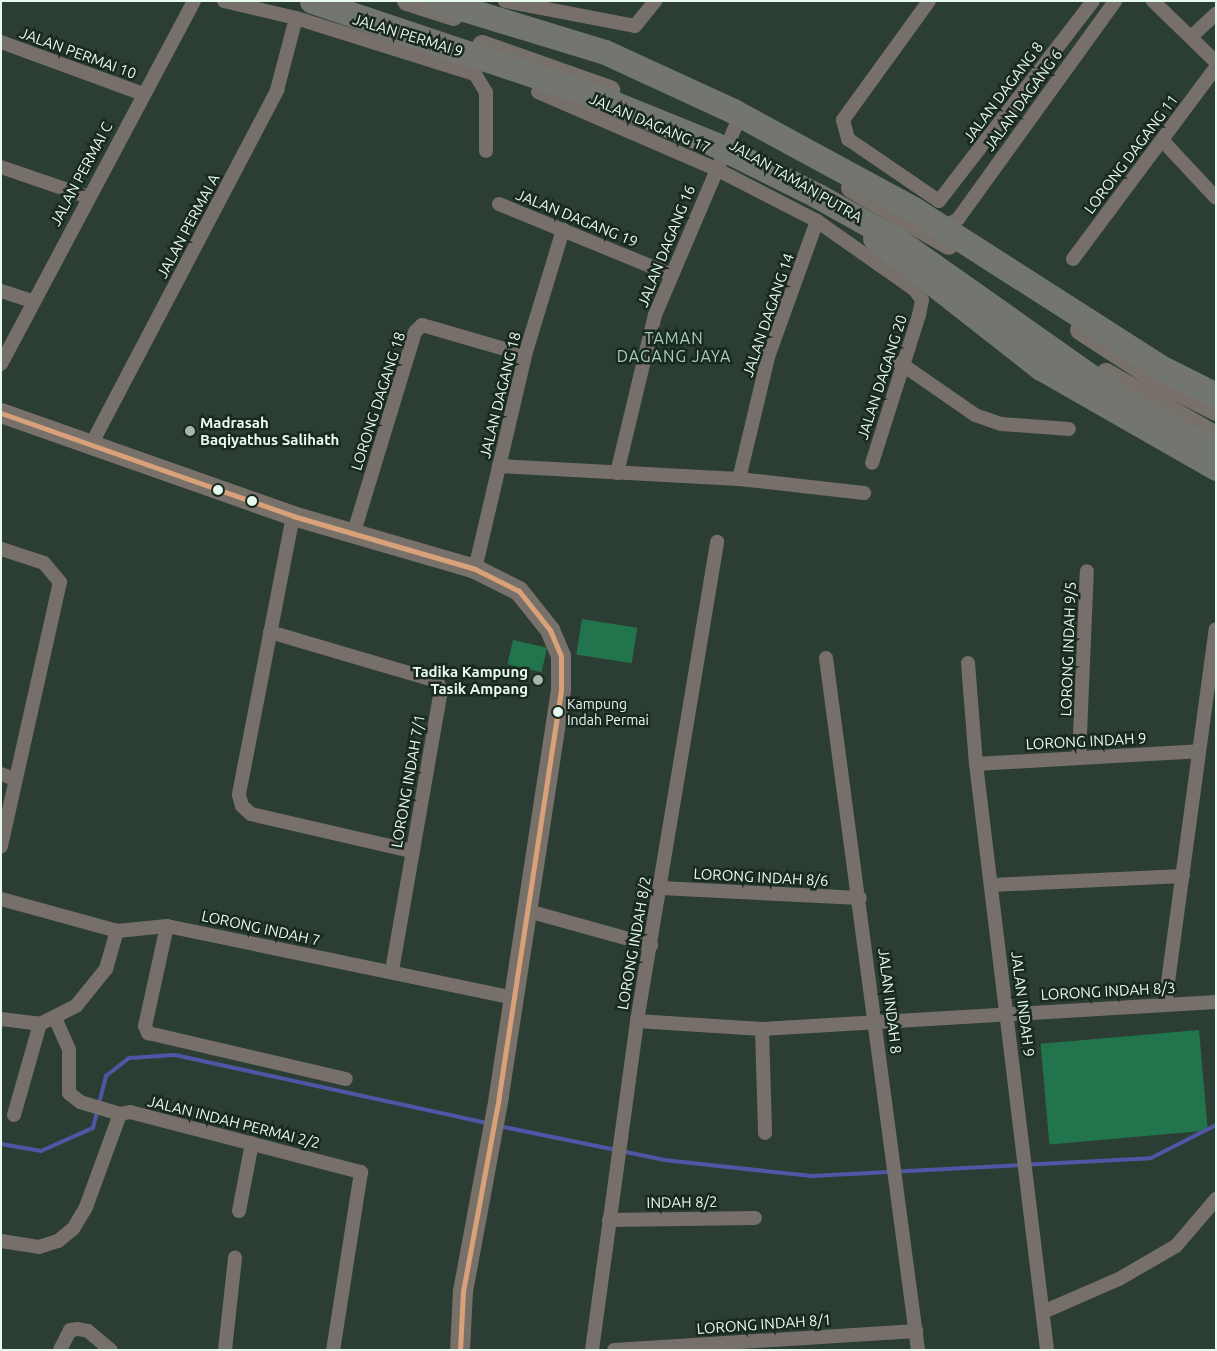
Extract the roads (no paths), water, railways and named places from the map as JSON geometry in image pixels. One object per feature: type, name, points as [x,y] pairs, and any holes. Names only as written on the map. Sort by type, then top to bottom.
[{"type":"highway","points":[[438,1],[606,52],[733,111],[915,210],[1164,369],[1216,395]]},
{"type":"highway","points":[[304,10],[596,96],[714,144],[810,191],[900,242],[1140,411],[1216,450]]},
{"type":"highway","points":[[820,194],[1041,368],[1216,468]]},
{"type":"highway","points":[[991,328],[1074,375],[1149,401]]},
{"type":"street","name":"JALAN PERMAI C","points":[[1,364],[31,301],[194,1]]},
{"type":"street","name":"JALAN PERMAI 9","points":[[224,1],[304,10],[476,74],[486,92],[486,151]]},
{"type":"street","name":"JALAN TAMAN PUTRA","points":[[340,1],[570,73],[729,142],[820,194],[1149,401],[1216,436]]},
{"type":"street","name":"JALAN TAMAN PUTRA","points":[[407,1],[593,60],[737,123],[957,249],[1160,382],[1216,411]]},
{"type":"street","points":[[505,1],[635,26],[655,1]]},
{"type":"street","name":"JALAN DAGANG 8","points":[[929,1],[843,120],[848,140],[939,201],[1093,1]]},
{"type":"street","name":"JALAN DAGANG 6","points":[[925,231],[942,229],[958,219],[1115,1]]},
{"type":"street","points":[[1153,1],[1216,62]]},
{"type":"street","name":"JALAN PERMAI A","points":[[92,443],[277,90],[304,10]]},
{"type":"street","points":[[1191,37],[1216,14]]},
{"type":"street","name":"JALAN PERMAI 10","points":[[1,42],[143,94]]},
{"type":"street","name":"LORONG DAGANG 11","points":[[1073,259],[1216,67]]},
{"type":"street","name":"JALAN DAGANG 17","points":[[538,92],[716,169],[818,221],[915,290],[922,300]]},
{"type":"street","name":"JALAN DAGANG 16","points":[[617,473],[644,349],[670,274],[737,123]]},
{"type":"street","points":[[1162,140],[1216,198]]},
{"type":"street","points":[[1,168],[88,197]]},
{"type":"street","name":"JALAN DAGANG 19","points":[[499,204],[670,274]]},
{"type":"street","points":[[957,249],[958,219]]},
{"type":"street","name":"JALAN DAGANG 14","points":[[739,479],[768,356],[818,221]]},
{"type":"street","name":"JALAN DAGANG 18","points":[[475,569],[525,355],[563,230]]},
{"type":"street","points":[[1,291],[31,301]]},
{"type":"street","name":"JALAN DAGANG 20","points":[[872,463],[900,363],[922,300]]},
{"type":"street","name":"LORONG DAGANG 18","points":[[353,535],[416,332],[422,325],[525,355]]},
{"type":"street","points":[[900,363],[975,415],[1001,424],[1069,429]]},
{"type":"street","points":[[1,414],[92,443],[293,516],[475,569],[519,590],[550,630],[560,656],[561,690],[499,1097],[463,1291],[460,1350]]},
{"type":"street","points":[[499,466],[739,479],[864,493]]},
{"type":"street","points":[[293,516],[239,795],[242,806],[251,814],[411,851]]},
{"type":"street","name":"LORONG INDAH 8/2","points":[[592,1350],[637,1021],[717,542]]},
{"type":"street","points":[[1,549],[44,562],[60,582],[8,776],[1,847]]},
{"type":"street","name":"LORONG INDAH 9/5","points":[[1079,758],[1087,571]]},
{"type":"street","points":[[1165,1004],[1199,751],[1212,687],[1216,628]]},
{"type":"street","name":"LORONG INDAH 7/1","points":[[270,632],[437,681],[441,690],[411,851],[392,971]]},
{"type":"street","name":"JALAN INDAH 8","points":[[826,658],[860,898],[918,1350]]},
{"type":"street","name":"JALAN INDAH 9","points":[[968,663],[976,764],[1008,1012],[1047,1350]]},
{"type":"street","name":"LORONG INDAH 9","points":[[976,764],[1199,751]]},
{"type":"street","points":[[992,885],[1183,876]]},
{"type":"street","name":"LORONG INDAH 8/6","points":[[660,888],[860,898]]},
{"type":"street","name":"LORONG INDAH 7","points":[[1,899],[117,931],[167,926],[392,971],[514,998]]},
{"type":"street","points":[[528,911],[650,945]]},
{"type":"street","points":[[167,926],[145,1026],[148,1033],[346,1079]]},
{"type":"street","points":[[1,1019],[40,1024],[56,1018],[76,1006],[97,982],[117,931]]},
{"type":"street","name":"LORONG INDAH 8/3","points":[[637,1021],[762,1029],[876,1024],[1008,1012],[1216,1002]]},
{"type":"street","name":"JALAN INDAH PERMAI 2/2","points":[[56,1018],[71,1058],[68,1089],[87,1104],[120,1114],[130,1112],[361,1172],[333,1350]]},
{"type":"street","points":[[14,1116],[40,1024]]},
{"type":"street","points":[[762,1029],[765,1133]]},
{"type":"street","points":[[1,1241],[39,1247],[58,1241],[73,1229],[86,1207],[120,1114]]},
{"type":"street","points":[[239,1211],[252,1143]]},
{"type":"street","points":[[1043,1312],[1119,1280],[1176,1246],[1216,1199]]},
{"type":"street","name":"INDAH 8/2","points":[[609,1220],[755,1218]]},
{"type":"street","points":[[225,1350],[235,1258]]},
{"type":"street","points":[[60,1350],[70,1330],[78,1329],[88,1331],[111,1350]]},
{"type":"street","name":"LORONG INDAH 8/1","points":[[614,1350],[916,1331]]},
{"type":"waterway","points":[[1,1144],[41,1151],[93,1128],[106,1076],[129,1058],[175,1055],[487,1123]]},
{"type":"waterway","points":[[499,1126],[664,1160],[812,1176],[1151,1158],[1216,1125]]},
{"type":"place","name":"Madrasah Baqiyathus Salihath","points":[[190,431]]},
{"type":"place","name":"Tadika Kampung Tasik Ampang","points":[[538,680]]},
{"type":"place","name":"Kampung Indah Permai","points":[[558,712]]},
{"type":"district","name":"TAMAN DAGANG JAYA","points":[[674,347]]}]
